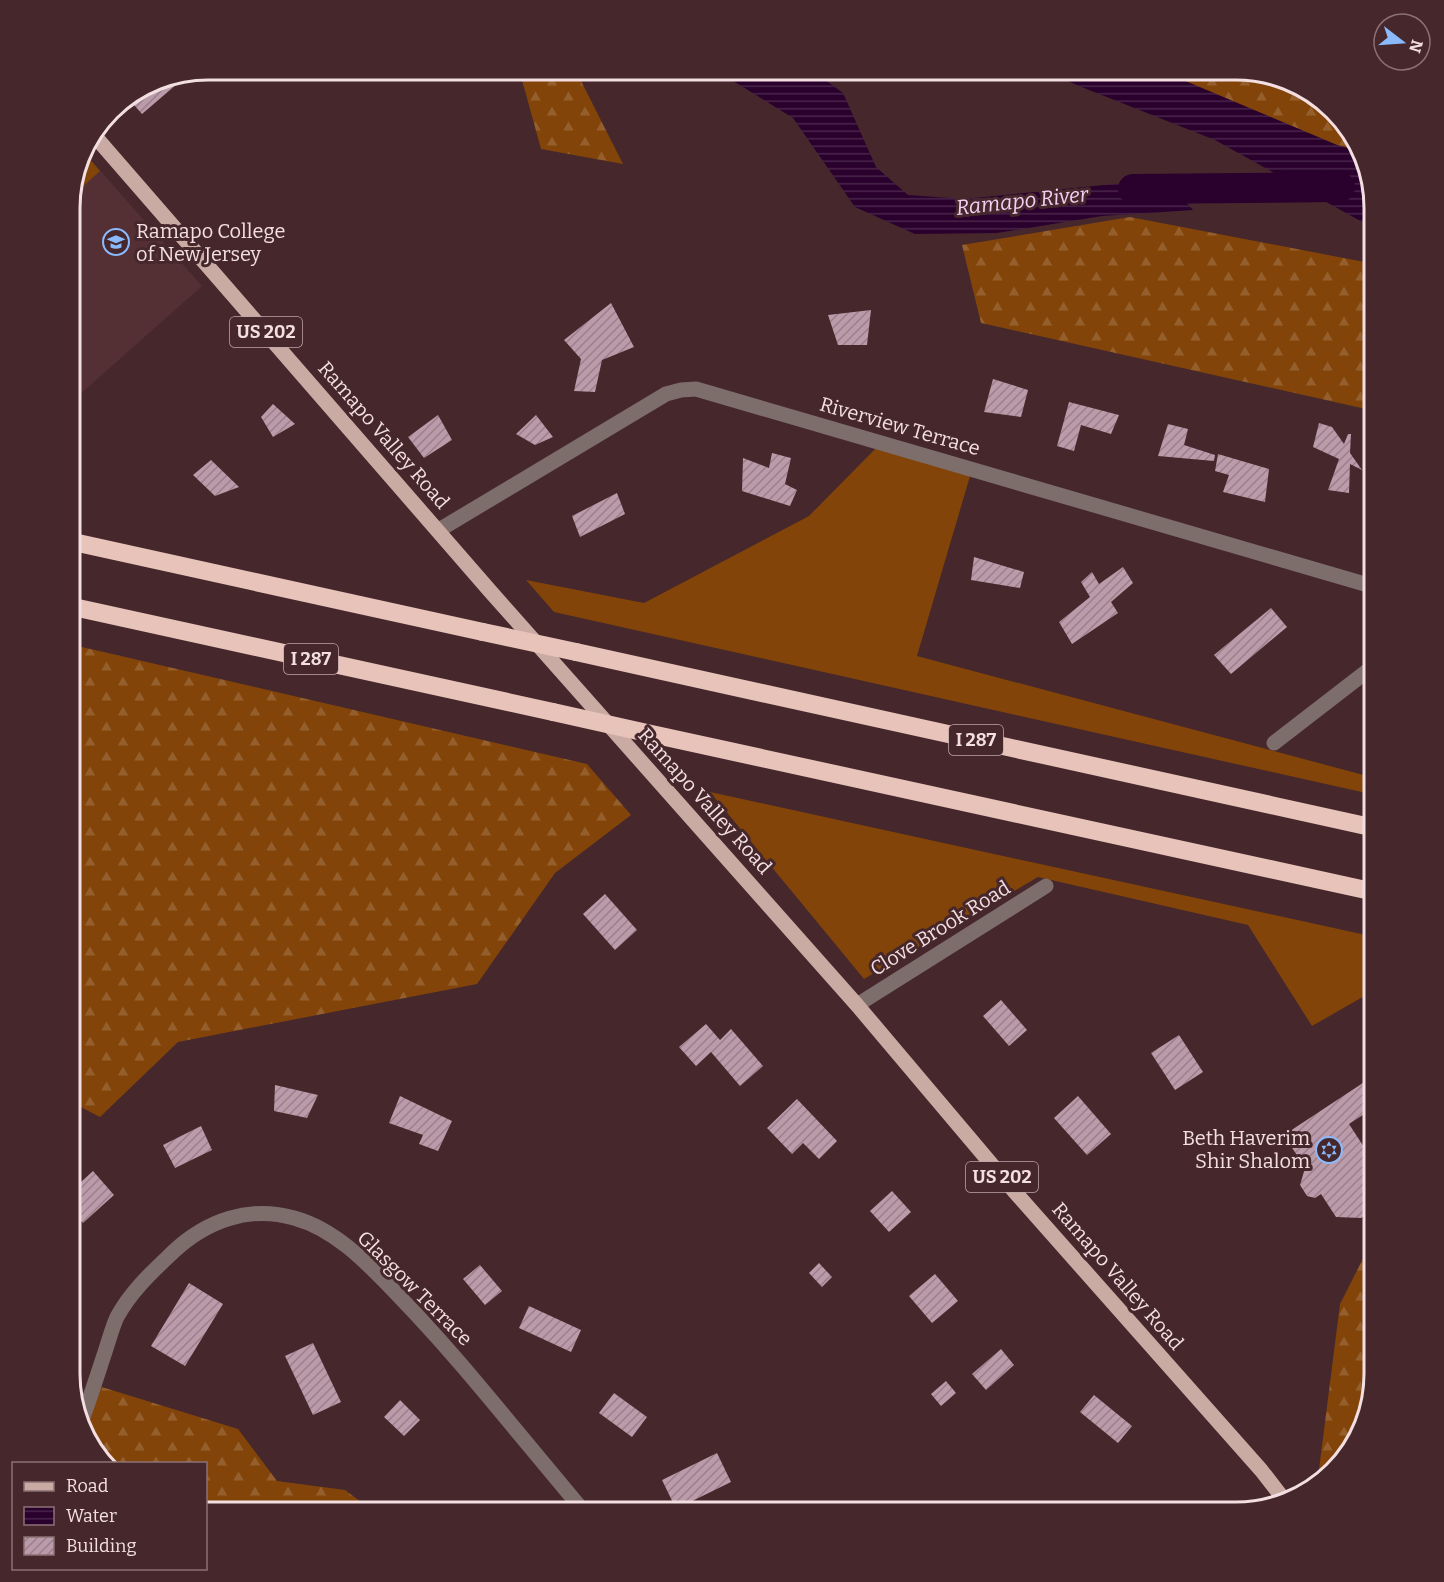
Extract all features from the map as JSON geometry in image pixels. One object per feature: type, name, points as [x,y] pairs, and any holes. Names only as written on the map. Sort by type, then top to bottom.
[{"type":"highway","name":"I 287","points":[[80,543],[1364,826]]},
{"type":"highway","name":"I 287","points":[[80,608],[1364,890]]},
{"type":"main road","name":"Ramapo Valley Road","points":[[99,141],[857,1005],[1014,1191],[1261,1470],[1280,1495]]},
{"type":"street","name":"Riverview Terrace","points":[[439,530],[666,394],[696,389],[1364,584]]},
{"type":"street","points":[[1274,743],[1364,673]]},
{"type":"street","name":"Clove Brook Road","points":[[857,1005],[1046,886]]},
{"type":"street","name":"Glasgow Terrace","points":[[85,1410],[115,1320],[142,1281],[187,1239],[204,1228],[227,1218],[248,1214],[283,1216],[318,1227],[345,1245],[371,1267],[435,1332],[576,1502]]},
{"type":"shaded area","name":"Ramapo College of New Jersey","points":[[89,158],[202,286],[80,394],[80,200]]},
{"type":"green space","points":[[522,80],[581,80],[623,164],[541,149]]},
{"type":"green space","points":[[1182,80],[1244,80],[1277,86],[1307,101],[1327,117],[1349,148]]},
{"type":"green space","points":[[89,158],[100,171],[82,188]]},
{"type":"green space","points":[[1130,217],[1364,262],[1364,409],[981,323],[962,245]]},
{"type":"green space","points":[[881,443],[973,466],[917,656],[1364,775],[1364,793],[554,612],[526,580],[644,603],[809,516]]},
{"type":"green space","points":[[80,647],[587,764],[631,815],[555,873],[477,984],[178,1042],[100,1117],[80,1107]]},
{"type":"green space","points":[[710,792],[1364,935],[1364,996],[1312,1026],[1248,925],[1038,877],[864,979]]},
{"type":"green space","points":[[1364,1257],[1364,1374],[1360,1407],[1347,1438],[1338,1452],[1319,1472],[1340,1304]]},
{"type":"green space","points":[[92,1384],[238,1429],[277,1481],[345,1490],[361,1502],[207,1502],[207,1462],[114,1462],[97,1438],[89,1423],[83,1404]]},
{"type":"water","points":[[732,80],[825,80],[843,93],[876,167],[908,195],[964,199],[1165,179],[1193,210],[1102,216],[997,233],[915,234],[855,207],[793,118]]},
{"type":"water","points":[[1066,80],[1183,80],[1349,148],[1360,175],[1364,223],[1215,140]]},
{"type":"building","points":[[178,83],[142,114],[133,104],[159,89]]},
{"type":"building","points":[[611,303],[634,347],[602,360],[595,392],[574,391],[581,359],[564,340]]},
{"type":"building","points":[[871,310],[867,345],[838,345],[828,315]]},
{"type":"building","points":[[993,379],[1028,390],[1021,417],[984,412]]},
{"type":"building","points":[[1069,402],[1119,415],[1111,434],[1081,425],[1074,451],[1057,446]]},
{"type":"building","points":[[273,404],[295,424],[273,437],[261,417]]},
{"type":"building","points":[[438,415],[452,440],[424,458],[408,437]]},
{"type":"building","points":[[536,415],[553,437],[535,445],[516,434]]},
{"type":"building","points":[[1319,423],[1332,427],[1344,444],[1348,434],[1351,434],[1350,453],[1362,470],[1350,464],[1349,493],[1328,490],[1339,459],[1313,447]]},
{"type":"building","points":[[1168,424],[1188,429],[1184,445],[1215,455],[1214,461],[1158,456]]},
{"type":"building","points":[[772,453],[791,458],[785,484],[797,490],[790,506],[742,491],[743,458],[769,468]]},
{"type":"building","points":[[1218,454],[1269,469],[1265,502],[1223,492],[1229,475],[1215,471]]},
{"type":"building","points":[[211,460],[239,487],[215,496],[193,475]]},
{"type":"building","points":[[617,493],[625,514],[580,537],[572,516]]},
{"type":"building","points":[[974,557],[1024,572],[1020,588],[971,580]]},
{"type":"building","points":[[1123,567],[1133,583],[1111,602],[1118,613],[1072,644],[1059,622],[1090,597],[1081,582],[1092,572],[1099,584]]},
{"type":"building","points":[[1271,608],[1287,627],[1231,674],[1214,655]]},
{"type":"building","points":[[605,894],[637,930],[615,950],[583,914]]},
{"type":"building","points":[[1001,1000],[1027,1030],[1009,1046],[983,1016]]},
{"type":"building","points":[[706,1024],[720,1040],[731,1029],[763,1066],[740,1086],[711,1052],[696,1066],[679,1047]]},
{"type":"building","points":[[1179,1035],[1203,1072],[1175,1090],[1151,1053]]},
{"type":"building","name":"Beth Haverim Shir Shalom","points":[[1364,1082],[1364,1114],[1349,1124],[1364,1147],[1364,1216],[1361,1218],[1336,1217],[1321,1194],[1315,1198],[1307,1196],[1300,1185],[1305,1168],[1284,1135]]},
{"type":"building","points":[[275,1085],[318,1095],[307,1118],[274,1111]]},
{"type":"building","points":[[400,1096],[452,1121],[438,1151],[419,1144],[423,1135],[389,1123]]},
{"type":"building","points":[[1078,1096],[1111,1134],[1087,1155],[1054,1118]]},
{"type":"building","points":[[797,1099],[837,1141],[819,1159],[803,1143],[792,1154],[767,1128]]},
{"type":"building","points":[[201,1126],[212,1150],[175,1168],[163,1145]]},
{"type":"building","points":[[93,1171],[114,1195],[83,1223],[80,1220],[80,1183]]},
{"type":"building","points":[[892,1191],[911,1212],[889,1232],[870,1211]]},
{"type":"building","points":[[819,1263],[832,1277],[822,1287],[809,1273]]},
{"type":"building","points":[[480,1265],[502,1291],[485,1305],[463,1279]]},
{"type":"building","points":[[935,1274],[958,1301],[932,1323],[909,1296]]},
{"type":"building","points":[[189,1283],[223,1304],[185,1366],[151,1346]]},
{"type":"building","points":[[529,1306],[581,1330],[571,1352],[519,1328]]},
{"type":"building","points":[[313,1343],[341,1402],[313,1415],[285,1356]]},
{"type":"building","points":[[1001,1349],[1014,1365],[986,1390],[972,1374]]},
{"type":"building","points":[[946,1381],[956,1393],[941,1406],[931,1394]]},
{"type":"building","points":[[614,1393],[647,1417],[632,1437],[599,1413]]},
{"type":"building","points":[[1094,1395],[1132,1426],[1118,1443],[1080,1412]]},
{"type":"building","points":[[400,1400],[420,1420],[404,1436],[384,1417]]},
{"type":"building","points":[[717,1453],[731,1482],[690,1502],[673,1502],[662,1480]]},
{"type":"waterway","name":"Ramapo River","points":[[1133,189],[1340,187]]},
{"type":"place","name":"Ramapo College of New Jersey","points":[[116,242]]},
{"type":"place","name":"Beth Haverim Shir Shalom","points":[[1329,1150]]}]
